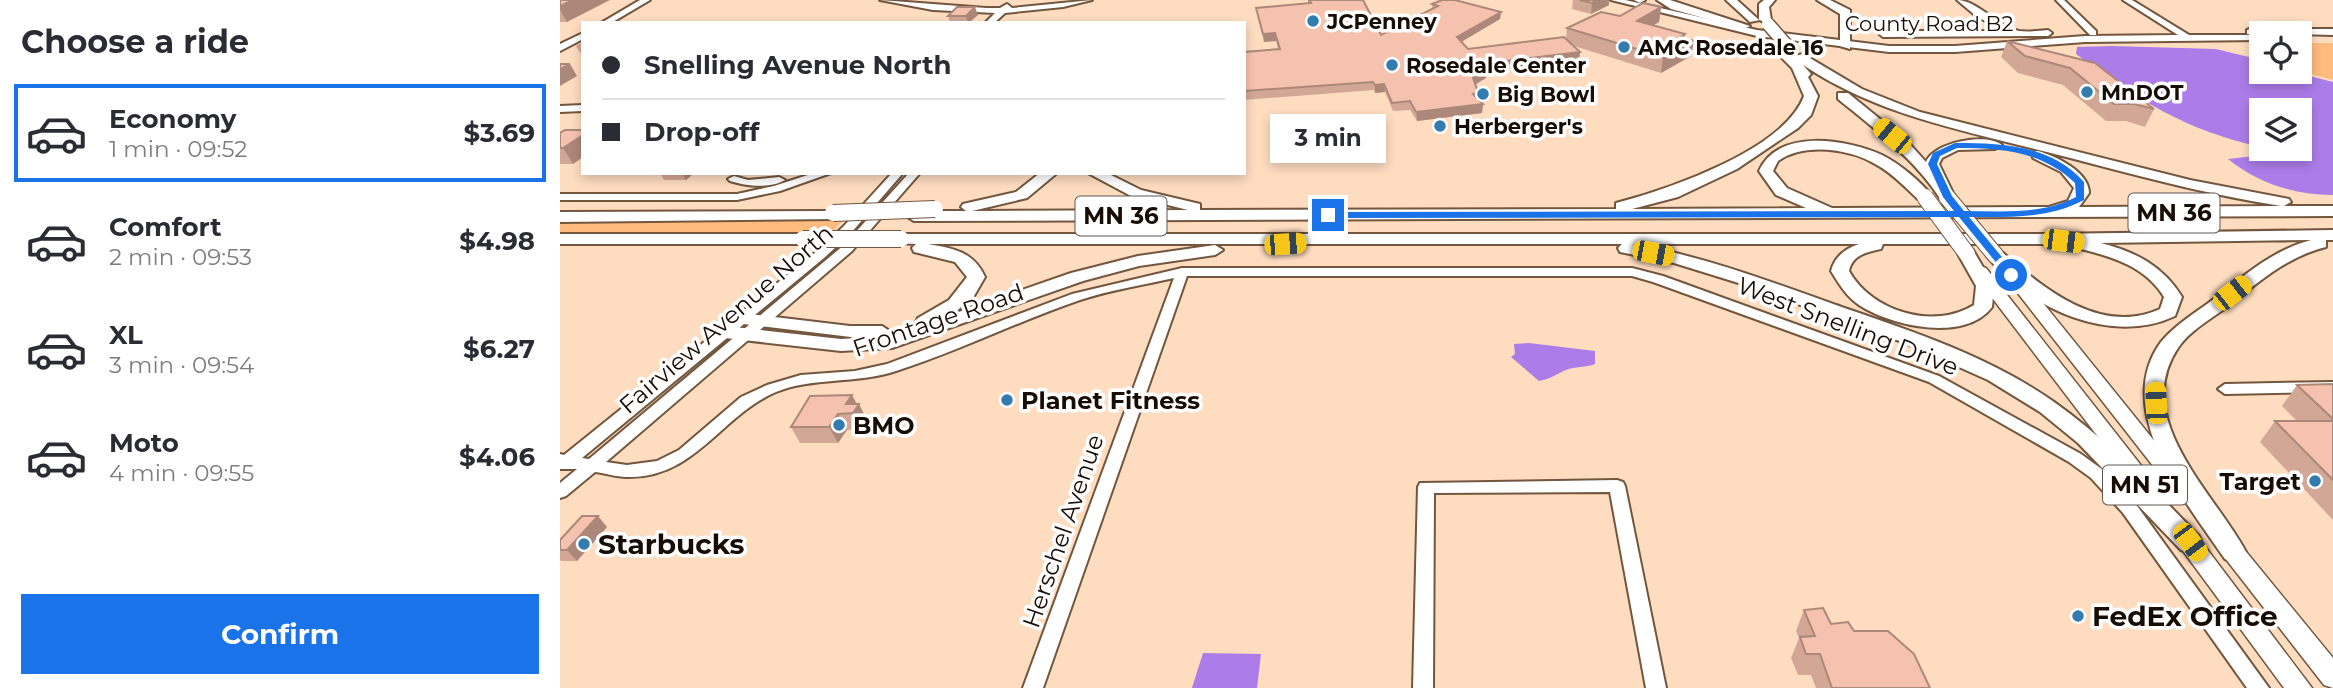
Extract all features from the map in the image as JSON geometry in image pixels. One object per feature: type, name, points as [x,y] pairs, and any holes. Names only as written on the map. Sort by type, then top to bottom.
[{"type":"highway","points":[[1662,0],[1675,7],[1758,22]]},
{"type":"highway","points":[[1731,0],[1758,22]]},
{"type":"highway","name":"MN 51","points":[[1743,0],[1775,45],[1795,57],[1902,145],[1996,256]]},
{"type":"highway","name":"MN 51","points":[[1753,0],[1758,22],[1881,142],[1967,254]]},
{"type":"highway","points":[[1758,22],[1763,6],[1770,0]]},
{"type":"highway","points":[[1822,0],[1846,12],[1852,44]]},
{"type":"highway","points":[[1833,0],[1855,13],[1852,44]]},
{"type":"highway","points":[[1499,216],[1621,206],[1683,191],[1714,178],[1793,125],[1808,106],[1811,96],[1795,57]]},
{"type":"highway","points":[[1795,57],[1857,94],[1930,121],[2183,185],[2333,209]]},
{"type":"highway","points":[[1947,197],[1932,164],[1942,151],[1965,144],[2001,146],[2038,155],[2066,169],[2082,188],[2081,198],[2069,206],[2016,214]]},
{"type":"highway","points":[[1860,214],[1824,208],[1791,197],[1768,177],[1770,160],[1780,152],[1797,147],[1830,146],[1851,149],[1881,160],[1924,197]]},
{"type":"highway","points":[[831,215],[978,206],[1008,199],[1036,186],[1048,175]]},
{"type":"highway","points":[[1099,175],[1136,193],[1179,205],[1233,211],[1328,215]]},
{"type":"highway","name":"MN 36","points":[[560,217],[2016,214],[2333,209]]},
{"type":"highway","name":"MN 36","points":[[898,243],[1373,239],[2045,239],[2333,235]]},
{"type":"highway","points":[[560,239],[856,239],[898,243],[956,255],[974,270],[976,277],[958,303],[936,316],[888,331],[863,333],[743,326]]},
{"type":"highway","points":[[743,326],[841,345],[883,344],[923,333],[1051,285],[1138,261],[1242,247],[1373,239]]},
{"type":"highway","points":[[1535,239],[1638,250],[1696,263],[1961,358],[2017,388],[2071,424],[2117,466],[2190,542]]},
{"type":"highway","points":[[1929,239],[1881,244],[1857,250],[1843,262],[1842,277],[1863,300],[1889,313],[1931,322],[1960,320],[1983,307],[1987,294],[1967,254]]},
{"type":"highway","points":[[1996,256],[2042,294],[2084,314],[2116,321],[2140,322],[2161,317],[2172,304],[2173,297],[2162,280],[2134,260],[2094,246],[2045,239]]},
{"type":"highway","points":[[2234,552],[2185,482],[2165,443],[2156,403],[2160,363],[2178,335],[2273,262],[2301,248],[2333,241]]},
{"type":"main road","name":"MN 51","points":[[1967,254],[2190,542],[2299,688]]},
{"type":"main road","name":"MN 51","points":[[1996,256],[2333,677]]},
{"type":"street","points":[[609,21],[646,0]]},
{"type":"street","points":[[884,0],[934,7],[1097,0]]},
{"type":"street","points":[[909,0],[1014,4],[1063,0]]},
{"type":"street","name":"County Road B2","points":[[1615,0],[1758,22],[1852,44]]},
{"type":"street","points":[[1961,0],[1979,14],[2016,34]]},
{"type":"street","points":[[2060,0],[2093,33]]},
{"type":"street","points":[[2127,0],[2183,35]]},
{"type":"street","name":"County Road B2","points":[[1640,2],[1741,30],[1852,44],[1955,49],[2057,40],[2183,35],[2249,37]]},
{"type":"street","points":[[992,21],[1014,4]]},
{"type":"street","points":[[1005,21],[1014,4]]},
{"type":"street","points":[[1877,29],[1883,34],[2333,34]]},
{"type":"street","points":[[2312,36],[2333,34]]},
{"type":"street","points":[[560,48],[581,36]]},
{"type":"street","points":[[560,108],[581,108]]},
{"type":"street","points":[[722,196],[802,175]]},
{"type":"street","points":[[560,197],[737,197],[776,189],[819,175]]},
{"type":"street","name":"Fairview Avenue North","points":[[560,492],[847,230],[896,175]]},
{"type":"street","name":"Fairview Avenue North","points":[[562,463],[852,244],[913,175]]},
{"type":"street","points":[[722,196],[737,176],[748,184],[791,179]]},
{"type":"street","name":"Frontage Road","points":[[562,463],[592,464],[635,471],[660,466],[685,454],[746,401],[772,388],[801,380],[855,376],[891,368],[1067,300],[1182,272],[1632,272]]},
{"type":"street","name":"Herschel Avenue","points":[[1034,688],[1182,272]]},
{"type":"street","name":"West Snelling Drive","points":[[1632,272],[1658,278],[1934,379],[2075,458],[2097,474],[2129,508],[2259,688]]},
{"type":"street","points":[[2225,389],[2333,387]]},
{"type":"street","points":[[1423,688],[1426,487],[1617,486],[1656,688]]},
{"type":"shaded area","points":[[2312,43],[2333,43],[2333,80],[2312,74]]},
{"type":"shaded area","points":[[2077,47],[2216,49],[2249,57],[2249,84],[2312,84],[2312,77],[2333,82],[2333,195],[2304,193],[2277,186],[2252,175],[2228,159],[2249,157],[2249,161],[2312,161],[2312,98],[2249,98],[2249,144],[2209,132],[2141,99],[2076,54]]},
{"type":"shaded area","points":[[560,221],[843,221],[828,235],[560,234]]},
{"type":"shaded area","points":[[1529,343],[1595,351],[1595,364],[1569,369],[1539,381],[1511,357],[1515,354],[1514,344]]},
{"type":"shaded area","points":[[1203,653],[1261,654],[1257,688],[1192,688]]},
{"type":"building","points":[[560,0],[573,0],[560,6]]},
{"type":"building","name":"Rosedale Center","points":[[1309,0],[1363,0],[1381,35],[1438,6],[1432,4],[1442,0],[1455,0],[1501,12],[1457,37],[1468,49],[1564,37],[1580,52],[1482,64],[1486,69],[1473,78],[1478,92],[1473,94],[1483,104],[1416,112],[1410,101],[1392,103],[1384,84],[1375,85],[1373,82],[1246,91],[1246,52],[1280,49],[1275,33],[1263,34],[1256,8],[1311,3]]},
{"type":"building","points":[[1643,3],[1661,7],[1637,21],[1685,34],[1681,37],[1694,41],[1663,57],[1567,28],[1601,12],[1620,16]]},
{"type":"building","points":[[957,7],[975,7],[966,16],[948,16]]},
{"type":"building","points":[[2007,41],[2095,63],[2154,109],[2134,104],[2114,104],[2070,68],[2025,56]]},
{"type":"building","points":[[565,130],[581,130],[581,136],[560,148],[560,133]]},
{"type":"building","points":[[2333,384],[2333,419],[2297,385]]},
{"type":"building","points":[[852,395],[846,404],[859,404],[853,413],[838,414],[829,427],[791,427],[810,396]]},
{"type":"building","points":[[2275,421],[2333,421],[2333,480]]},
{"type":"building","points":[[582,516],[598,516],[567,550],[560,550],[560,540]]},
{"type":"building","points":[[1823,608],[1831,624],[1848,622],[1854,631],[1888,631],[1914,654],[1930,688],[1832,688],[1820,654],[1806,654],[1800,637],[1815,636],[1804,610]]},
{"type":"place","name":"JCPenney","points":[[1313,21]]},
{"type":"place","name":"AMC Rosedale 16","points":[[1624,47]]},
{"type":"place","name":"Rosedale Center","points":[[1392,65]]},
{"type":"place","name":"MnDOT","points":[[2087,92]]},
{"type":"place","name":"Big Bowl","points":[[1483,94]]},
{"type":"place","name":"Herberger's","points":[[1440,126]]},
{"type":"place","name":"Planet Fitness","points":[[1007,400]]},
{"type":"place","name":"BMO","points":[[839,425]]},
{"type":"place","name":"Target","points":[[2315,481]]},
{"type":"place","name":"Starbucks","points":[[584,544]]},
{"type":"place","name":"FedEx Office","points":[[2078,616]]},
{"type":"route","points":[[1328,215],[1499,216],[1860,214],[1938,214],[1964,214],[2016,214],[2060,209],[2076,203],[2081,198],[2082,188],[2079,182],[2066,169],[2038,155],[2001,146],[1955,146],[1936,155],[1932,164],[1947,197],[1964,217],[1996,256],[2011,275]]}]
